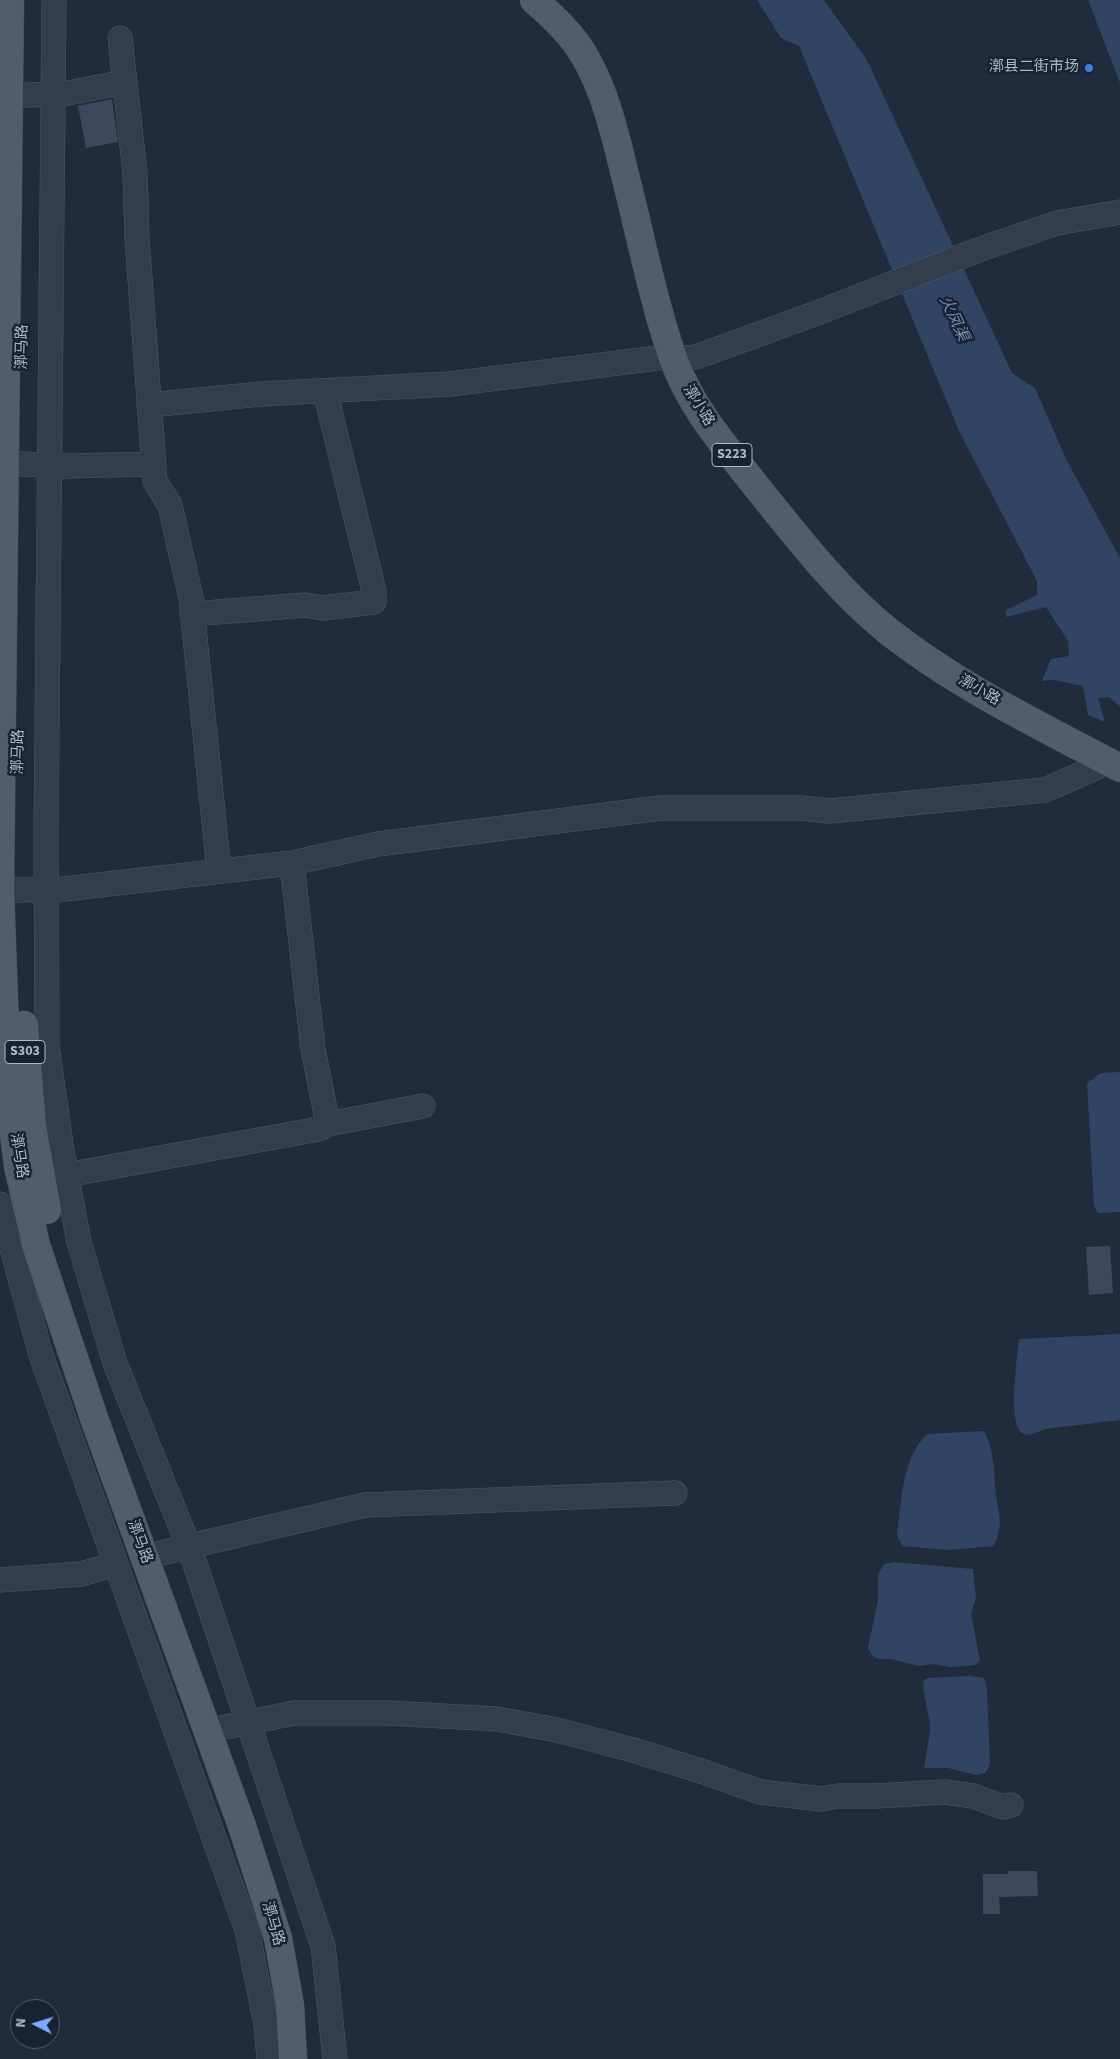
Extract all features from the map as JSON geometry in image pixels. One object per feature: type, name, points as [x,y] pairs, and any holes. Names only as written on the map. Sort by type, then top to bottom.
[{"type":"main road","name":"漷马路","points":[[10,0],[6,924],[8,1078],[18,1166],[36,1245],[95,1421],[242,1826],[278,1938],[290,2005],[293,2059]]},
{"type":"main road","name":"漷马路","points":[[28,0],[18,890],[6,924],[27,1072],[32,1126],[53,1177],[53,1241],[112,1415],[161,1553],[236,1724],[259,1821],[295,1934],[306,2000],[312,2059]]},
{"type":"main road","name":"漷小路","points":[[534,0],[561,25],[577,45],[600,90],[616,141],[663,325],[674,359],[690,398],[712,430],[777,512],[834,579],[887,630],[941,669],[1017,713],[1115,765]]},
{"type":"street","points":[[54,0],[46,889],[47,1046],[53,1177],[79,1242],[115,1363],[188,1546],[236,1724],[324,1946],[335,2059]]},
{"type":"street","points":[[120,38],[135,173],[137,238],[155,481],[170,505],[191,598],[219,871]]},
{"type":"street","points":[[26,95],[63,94],[125,82]]},
{"type":"street","points":[[149,405],[261,394],[450,384],[665,357],[674,359],[696,357],[728,347],[978,250],[1057,223],[1120,212]]},
{"type":"street","points":[[193,614],[305,605],[323,608],[374,602],[374,591],[325,391]]},
{"type":"street","points":[[22,464],[154,464]]},
{"type":"street","points":[[18,890],[64,889],[292,863],[378,844],[660,808],[801,808],[830,811],[1045,790],[1115,765]]},
{"type":"street","points":[[292,863],[313,1049],[328,1124]]},
{"type":"street","points":[[53,1177],[319,1129],[328,1124],[423,1106]]},
{"type":"street","points":[[0,1204],[41,1356],[247,1930],[266,2024],[269,2059]]},
{"type":"street","points":[[161,1553],[365,1505],[675,1493]]},
{"type":"street","points":[[0,1580],[81,1574],[116,1564]]},
{"type":"street","points":[[236,1724],[294,1713],[388,1713],[497,1719],[557,1730],[633,1750],[760,1792],[822,1799],[837,1796],[944,1792],[973,1796],[1003,1807],[1011,1805]]},
{"type":"water","name":"火凤渠","points":[[757,0],[824,0],[867,60],[1012,373],[1035,388],[1067,461],[1120,558],[1120,707],[1109,697],[1098,698],[1105,722],[1088,715],[1083,686],[1054,680],[1042,681],[1051,659],[1069,656],[1068,641],[1046,607],[1006,617],[1006,610],[1037,595],[1037,581],[959,431],[799,46],[781,38]]},
{"type":"water","points":[[1088,0],[1120,0],[1120,83]]},
{"type":"water","points":[[1120,1072],[1120,1212],[1098,1213],[1094,1206],[1087,1083],[1101,1073]]},
{"type":"water","points":[[1120,1334],[1120,1420],[1045,1429],[1029,1435],[1020,1431],[1015,1414],[1014,1401],[1019,1339]]},
{"type":"water","points":[[984,1431],[992,1457],[1000,1522],[998,1537],[994,1546],[948,1550],[902,1546],[897,1535],[904,1481],[907,1468],[918,1444],[927,1434]]},
{"type":"water","points":[[893,1562],[973,1569],[976,1599],[971,1613],[980,1661],[975,1665],[950,1667],[934,1664],[919,1666],[891,1659],[878,1659],[872,1655],[868,1648],[878,1599],[878,1574],[884,1564]]},
{"type":"water","points":[[970,1676],[984,1678],[987,1689],[990,1765],[985,1773],[976,1775],[948,1768],[924,1768],[930,1728],[923,1685],[924,1680],[928,1678]]},
{"type":"building","points":[[112,99],[118,142],[86,148],[78,106]]},
{"type":"building","points":[[1110,1246],[1113,1293],[1089,1295],[1086,1247]]},
{"type":"building","points":[[1008,1871],[1037,1871],[1038,1896],[999,1897],[1000,1914],[983,1914],[983,1874],[1008,1874]]},
{"type":"place","name":"漷县二街市场","points":[[1089,68]]}]
